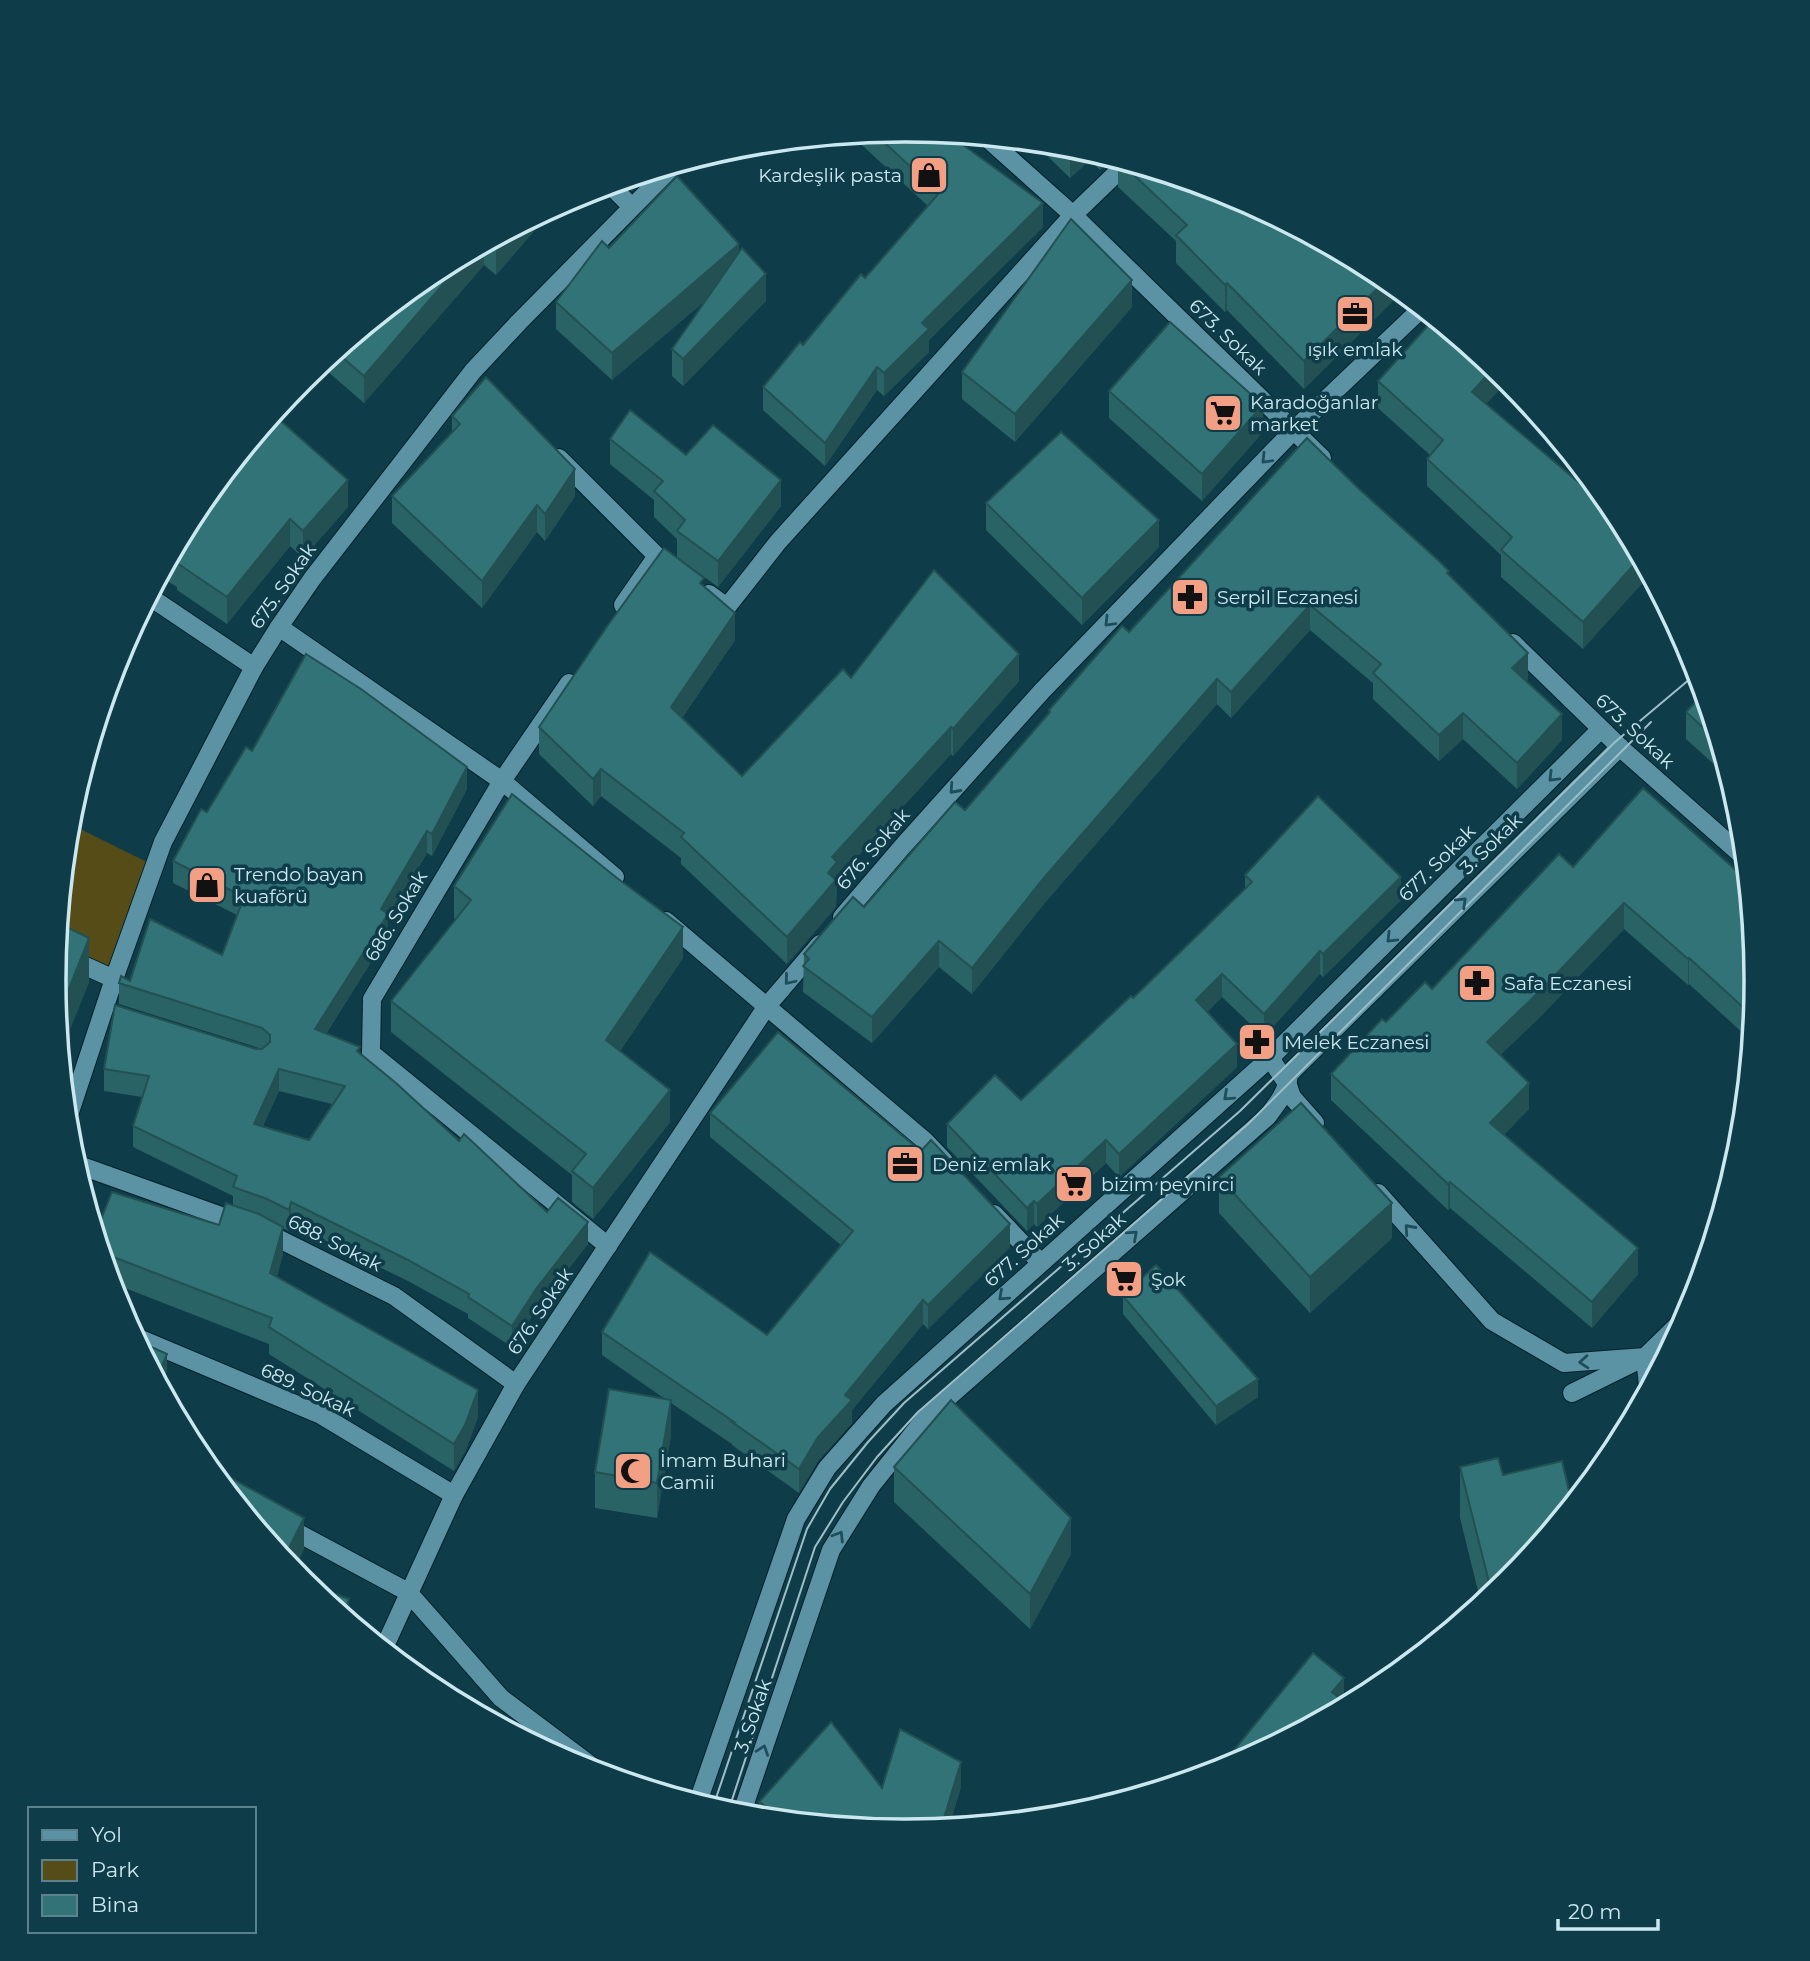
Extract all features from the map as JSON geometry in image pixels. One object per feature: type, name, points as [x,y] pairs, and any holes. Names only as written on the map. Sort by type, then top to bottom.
[{"type":"street","name":"673. Sokak","points":[[997,147],[1073,215],[1334,469]]},
{"type":"street","points":[[550,449],[657,556],[727,607],[778,542],[1073,215],[1119,170]]},
{"type":"street","name":"675. Sokak","points":[[76,1099],[110,1013],[114,979],[163,842],[254,667],[279,626],[312,579],[519,322],[660,179]]},
{"type":"street","points":[[618,193],[632,206]]},
{"type":"street","name":"676. Sokak","points":[[387,1640],[454,1495],[516,1384],[766,1006],[902,847],[1042,691],[1294,430],[1415,315]]},
{"type":"street","points":[[610,624],[657,556]]},
{"type":"street","points":[[157,602],[254,667]]},
{"type":"street","points":[[279,626],[502,781],[629,889]]},
{"type":"street","name":"673. Sokak","points":[[1502,633],[1620,747],[1732,846]]},
{"type":"street","name":"686. Sokak","points":[[579,668],[502,781],[372,999],[371,1053],[608,1246]]},
{"type":"street","name":"677. Sokak","points":[[701,1793],[796,1519],[827,1468],[884,1404],[1270,1058],[1601,729]]},
{"type":"street","name":"3. Sokak","points":[[745,1804],[831,1550],[871,1486],[927,1416],[1266,1117],[1282,1099],[1289,1074],[1620,747]]},
{"type":"street","points":[[650,907],[924,1140],[960,1178]]},
{"type":"street","points":[[67,957],[114,979]]},
{"type":"street","points":[[1270,1058],[1293,1097],[1329,1138]]},
{"type":"street","name":"688. Sokak","points":[[88,1168],[263,1231],[394,1296],[516,1384]]},
{"type":"street","points":[[1365,1179],[1492,1321],[1564,1363],[1644,1357]]},
{"type":"street","points":[[978,1197],[1041,1263]]},
{"type":"street","points":[[1572,1393],[1644,1357],[1662,1340]]},
{"type":"street","name":"689. Sokak","points":[[149,1343],[321,1415],[454,1495]]},
{"type":"street","points":[[1644,1357],[1646,1372]]},
{"type":"street","points":[[270,1517],[408,1592],[501,1698],[552,1741]]},
{"type":"green space","points":[[81,829],[155,866],[114,979],[67,957],[74,871]]},
{"type":"building","points":[[885,143],[962,144],[1043,203],[922,323],[929,329],[884,373],[877,367],[825,443],[763,387],[800,342],[803,345],[861,274],[865,278],[939,193]]},
{"type":"building","points":[[1133,174],[1175,186],[1276,228],[1378,288],[1304,361],[1176,235],[1187,225]]},
{"type":"building","points":[[677,176],[739,244],[612,353],[556,302],[602,241],[609,248]]},
{"type":"building","points":[[1071,219],[1132,280],[1015,414],[962,372]]},
{"type":"building","points":[[742,248],[766,274],[683,359],[672,349]]},
{"type":"building","points":[[450,276],[364,376],[343,358],[395,315]]},
{"type":"building","points":[[1170,322],[1263,405],[1202,474],[1109,391]]},
{"type":"building","points":[[1428,326],[1486,377],[1472,392],[1579,483],[1633,565],[1583,622],[1501,550],[1512,537],[1427,459],[1443,440],[1378,381]]},
{"type":"building","points":[[486,377],[575,469],[545,514],[537,505],[482,581],[392,496],[460,424],[452,416]]},
{"type":"building","points":[[630,410],[686,455],[713,425],[781,480],[718,561],[677,531],[685,520],[654,491],[663,481],[610,439]]},
{"type":"building","points":[[281,421],[348,480],[303,531],[290,519],[227,597],[178,563],[240,470]]},
{"type":"building","points":[[1061,432],[1159,520],[1082,598],[986,503]]},
{"type":"building","points":[[1307,438],[1438,560],[1449,571],[1447,573],[1528,653],[1512,668],[1562,714],[1517,763],[1463,713],[1439,735],[1373,673],[1381,664],[1310,605],[1231,692],[1217,679],[1043,879],[972,968],[939,941],[872,1017],[803,966],[809,959],[804,954],[853,897],[864,907],[955,802],[965,810],[1122,626],[1129,632]]},
{"type":"building","points":[[664,548],[704,578],[700,583],[735,613],[671,707],[742,776],[843,669],[851,678],[934,570],[1019,654],[953,729],[951,727],[832,857],[837,862],[828,873],[836,880],[787,937],[681,837],[684,833],[601,769],[593,779],[539,727]]},
{"type":"building","points":[[306,654],[361,689],[467,767],[432,834],[427,831],[381,909],[388,914],[315,1029],[360,1047],[357,1051],[459,1141],[464,1134],[547,1212],[558,1198],[588,1222],[536,1289],[512,1326],[468,1297],[469,1294],[408,1260],[291,1202],[289,1210],[233,1187],[237,1176],[133,1126],[149,1076],[104,1069],[115,1005],[256,1049],[262,1049],[270,1042],[270,1035],[262,1028],[119,983],[121,976],[130,981],[150,919],[222,955],[244,897],[173,861],[201,809],[207,812],[246,747],[252,751]],"holes":[[[279,1069],[345,1086],[309,1140],[254,1124]]]},
{"type":"building","points":[[1696,702],[1704,729],[1686,712]]},
{"type":"building","points":[[1643,788],[1736,870],[1742,926],[1743,1007],[1624,903],[1487,1042],[1529,1083],[1490,1123],[1638,1248],[1592,1302],[1450,1182],[1448,1184],[1331,1074],[1382,1019],[1386,1022],[1425,982],[1432,989],[1559,854],[1573,867]]},
{"type":"building","points":[[512,794],[683,927],[606,1040],[670,1090],[593,1188],[572,1171],[586,1154],[391,1001],[471,900],[454,886]]},
{"type":"building","points":[[1318,796],[1401,877],[1323,954],[1320,951],[1264,1014],[1222,974],[1196,1000],[1237,1044],[1119,1154],[1106,1140],[1037,1204],[1034,1201],[1027,1208],[947,1124],[995,1075],[1021,1100],[1131,996],[1133,998],[1252,882],[1245,875]]},
{"type":"building","points":[[68,928],[89,938],[67,995]]},
{"type":"building","points":[[778,1032],[921,1151],[931,1140],[1010,1224],[928,1305],[923,1300],[845,1395],[852,1400],[818,1437],[799,1469],[602,1332],[650,1252],[767,1335],[853,1231],[710,1113]]},
{"type":"building","points":[[1301,1103],[1392,1203],[1310,1277],[1219,1177]]},
{"type":"building","points":[[112,1192],[219,1225],[226,1203],[259,1214],[283,1227],[270,1273],[478,1390],[465,1425],[454,1444],[269,1327],[272,1318],[114,1257],[101,1219]]},
{"type":"building","points":[[1156,1265],[1258,1379],[1216,1406],[1123,1296]]},
{"type":"building","points":[[151,1347],[167,1354],[161,1367]]},
{"type":"building","points":[[609,1389],[671,1400],[657,1483],[595,1472]]},
{"type":"building","points":[[951,1400],[1071,1518],[1030,1594],[894,1467]]},
{"type":"building","points":[[1498,1458],[1503,1475],[1562,1461],[1569,1492],[1489,1582],[1460,1467]]},
{"type":"building","points":[[231,1478],[304,1518],[289,1548]]},
{"type":"building","points":[[334,1594],[349,1599],[347,1606]]},
{"type":"building","points":[[1313,1653],[1344,1678],[1332,1692],[1339,1698],[1276,1733],[1232,1752]]},
{"type":"building","points":[[831,1722],[882,1788],[900,1729],[961,1762],[944,1818],[850,1817],[768,1807],[759,1802]]},
{"type":"tram line","points":[[716,1797],[807,1529],[830,1489],[868,1442],[904,1403],[1240,1111],[1615,742],[1688,681]]},
{"type":"tram line","points":[[732,1801],[815,1547],[843,1502],[877,1457],[918,1412],[1248,1124],[1651,722]]},
{"type":"place","name":"Kardeşlik pasta","points":[[929,175]]},
{"type":"place","name":"ışık emlak","points":[[1355,314]]},
{"type":"place","name":"Karadoğanlar market","points":[[1223,413]]},
{"type":"place","name":"Serpil Eczanesi","points":[[1190,597]]},
{"type":"place","name":"Trendo bayan kuaförü","points":[[207,885]]},
{"type":"place","name":"Safa Eczanesi","points":[[1477,983]]},
{"type":"place","name":"Melek Eczanesi","points":[[1257,1042]]},
{"type":"place","name":"Deniz emlak","points":[[905,1164]]},
{"type":"place","name":"bizim peynirci","points":[[1074,1184]]},
{"type":"place","name":"Şok","points":[[1124,1279]]},
{"type":"place","name":"İmam Buhari Camii","points":[[633,1471]]}]
